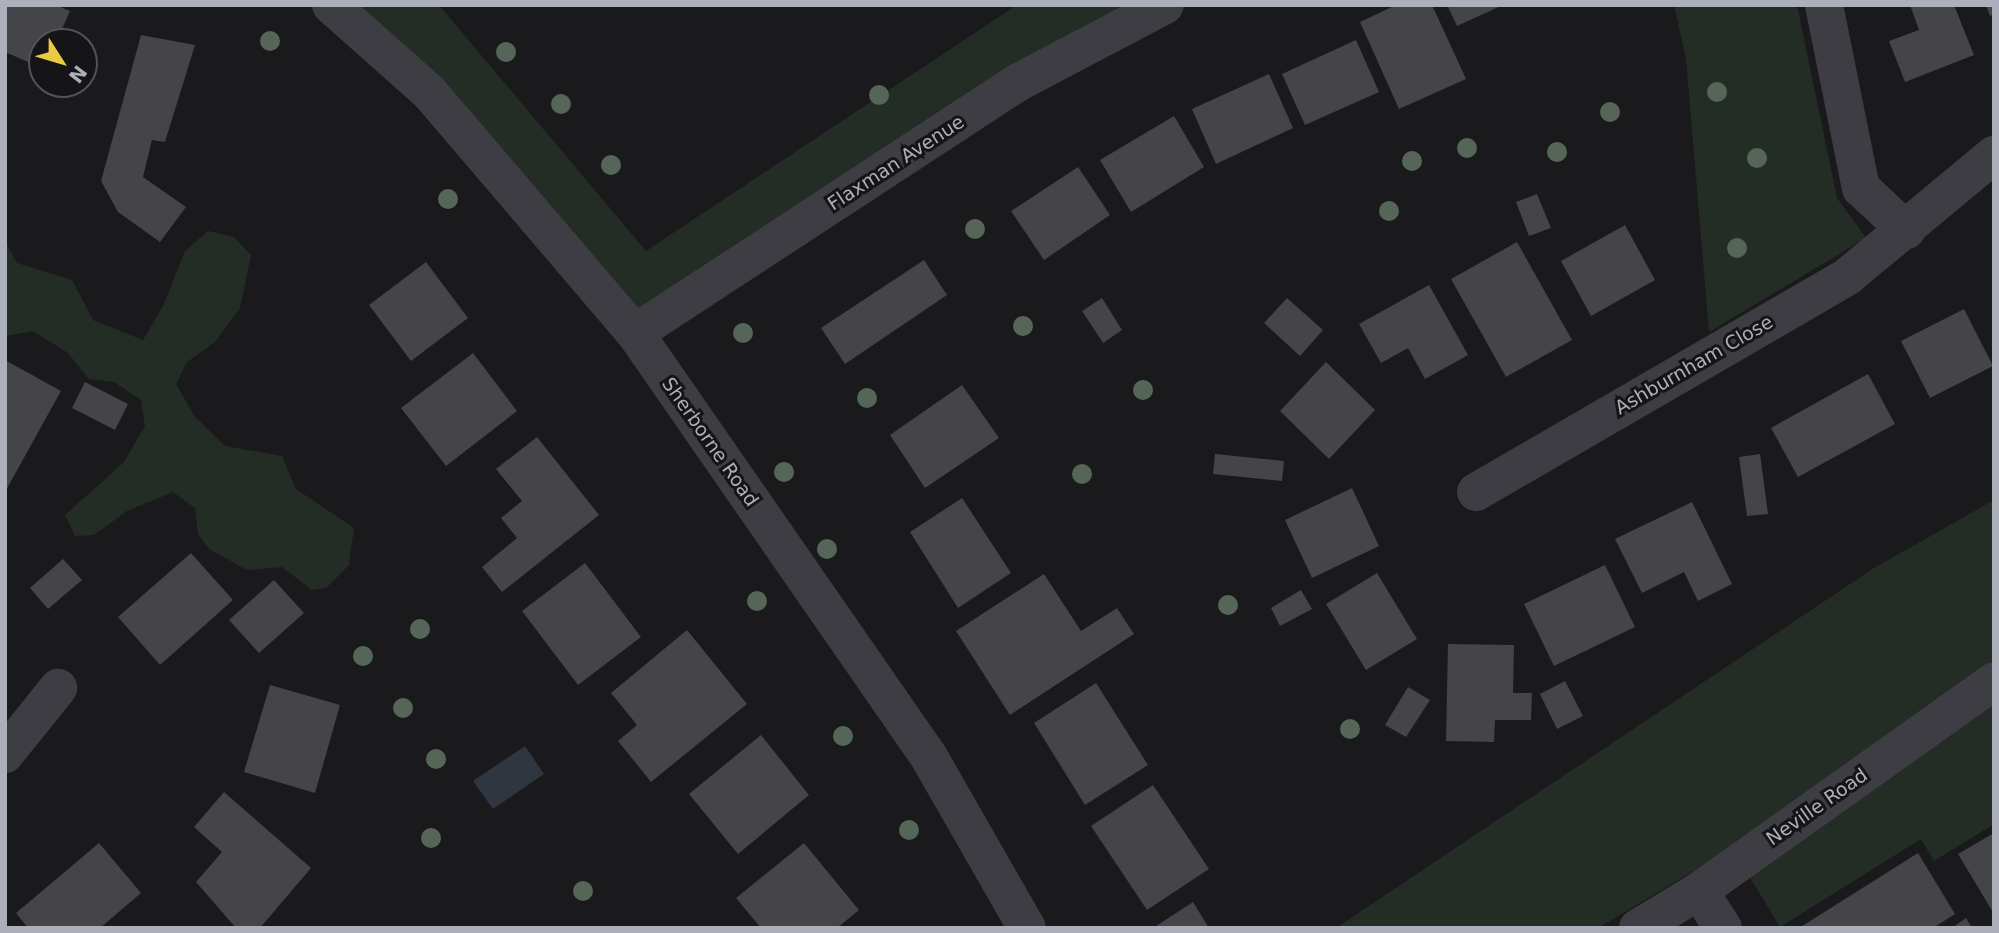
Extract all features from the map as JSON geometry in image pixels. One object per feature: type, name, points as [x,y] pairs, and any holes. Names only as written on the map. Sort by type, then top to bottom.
[{"type":"street","name":"Sherborne Road","points":[[331,5],[429,92],[635,333],[929,757],[1027,928]]},
{"type":"street","name":"Flaxman Avenue","points":[[635,333],[1017,83],[1165,5]]},
{"type":"street","points":[[1824,5],[1861,188],[1906,230]]},
{"type":"street","name":"Ashburnham Close","points":[[1476,492],[1848,276],[1994,155]]},
{"type":"street","name":"Neville Road","points":[[1638,928],[1699,891],[1994,681]]},
{"type":"street","points":[[5,754],[58,688]]},
{"type":"street","points":[[1699,891],[1723,928]]},
{"type":"shaded area","points":[[359,5],[439,5],[646,251],[1017,5],[1142,5],[641,316]]},
{"type":"shaded area","points":[[1674,5],[1797,5],[1837,198],[1866,238],[1709,332],[1686,59]]},
{"type":"shaded area","points":[[208,231],[234,237],[251,255],[240,308],[215,342],[187,362],[176,384],[195,417],[225,446],[282,456],[296,489],[354,528],[349,565],[326,588],[312,590],[282,567],[247,570],[209,549],[198,534],[195,508],[173,492],[127,511],[94,535],[75,536],[65,515],[124,462],[145,426],[141,400],[114,382],[89,379],[68,353],[33,331],[5,336],[5,241],[17,263],[72,280],[93,320],[143,340],[163,306],[185,251]]},
{"type":"shaded area","points":[[1994,500],[1994,824],[1934,861],[1921,839],[1780,927],[1732,848],[1598,928],[1336,928],[1874,568]]},
{"type":"shaded area","points":[[525,746],[544,774],[493,809],[473,781]]},
{"type":"building","points":[[5,5],[56,5],[70,11],[62,28],[28,28],[28,62],[5,52]]},
{"type":"building","points":[[1396,5],[1432,5],[1466,79],[1399,109],[1360,22]]},
{"type":"building","points":[[1447,5],[1503,5],[1457,26]]},
{"type":"building","points":[[1910,5],[1954,5],[1974,55],[1905,82],[1889,41],[1919,30]]},
{"type":"building","points":[[1986,5],[1994,5],[1994,14],[1990,16]]},
{"type":"building","points":[[141,35],[195,45],[165,142],[152,140],[143,177],[186,207],[160,242],[118,212],[101,181]]},
{"type":"building","points":[[1356,40],[1379,92],[1305,125],[1282,74]]},
{"type":"building","points":[[1269,74],[1293,128],[1216,164],[1192,109]]},
{"type":"building","points":[[1174,116],[1204,167],[1131,212],[1100,160]]},
{"type":"building","points":[[1078,167],[1110,215],[1044,260],[1011,211]]},
{"type":"building","points":[[1537,194],[1551,228],[1529,236],[1516,202]]},
{"type":"building","points":[[1625,225],[1655,280],[1591,316],[1561,261]]},
{"type":"building","points":[[1517,242],[1572,340],[1506,377],[1451,279]]},
{"type":"building","points":[[924,260],[947,295],[845,364],[821,328]]},
{"type":"building","points":[[426,262],[468,318],[411,361],[369,305]]},
{"type":"building","points":[[1429,285],[1468,355],[1425,379],[1408,348],[1381,363],[1359,324]]},
{"type":"building","points":[[1102,298],[1122,330],[1103,343],[1082,311]]},
{"type":"building","points":[[1287,298],[1323,330],[1300,356],[1264,323]]},
{"type":"building","points":[[1964,309],[1993,366],[1930,398],[1901,341]]},
{"type":"building","points":[[473,353],[517,411],[446,466],[401,408]]},
{"type":"building","points":[[5,360],[61,391],[5,492]]},
{"type":"building","points":[[1326,362],[1375,410],[1329,459],[1280,411]]},
{"type":"building","points":[[1868,374],[1895,424],[1798,477],[1771,428]]},
{"type":"building","points":[[85,382],[128,404],[115,430],[72,408]]},
{"type":"building","points":[[962,385],[999,438],[925,488],[890,435]]},
{"type":"building","points":[[537,437],[599,515],[502,592],[482,567],[517,538],[501,518],[522,501],[496,469]]},
{"type":"building","points":[[1215,454],[1284,461],[1282,481],[1213,474]]},
{"type":"building","points":[[1760,454],[1768,514],[1747,516],[1739,457]]},
{"type":"building","points":[[1352,488],[1379,546],[1312,578],[1285,520]]},
{"type":"building","points":[[962,498],[1011,573],[958,608],[910,532]]},
{"type":"building","points":[[1692,502],[1732,584],[1698,601],[1684,572],[1642,593],[1615,539]]},
{"type":"building","points":[[191,553],[233,600],[160,665],[118,617]]},
{"type":"building","points":[[63,559],[82,580],[48,609],[30,588]]},
{"type":"building","points":[[585,563],[641,637],[578,685],[522,611]]},
{"type":"building","points":[[1605,565],[1635,627],[1554,666],[1524,604]]},
{"type":"building","points":[[1377,573],[1417,639],[1366,670],[1326,604]]},
{"type":"building","points":[[1044,574],[1081,631],[1117,608],[1134,634],[1010,715],[956,631]]},
{"type":"building","points":[[274,580],[304,613],[259,653],[229,620]]},
{"type":"building","points":[[1301,590],[1312,609],[1280,626],[1271,608]]},
{"type":"building","points":[[687,630],[747,704],[651,782],[618,741],[637,725],[611,693]]},
{"type":"building","points":[[1448,644],[1514,645],[1513,693],[1532,693],[1531,720],[1495,720],[1494,742],[1446,741]]},
{"type":"building","points":[[1565,681],[1583,716],[1557,729],[1540,694]]},
{"type":"building","points":[[1096,683],[1148,765],[1085,805],[1034,723]]},
{"type":"building","points":[[270,685],[340,705],[315,793],[244,772]]},
{"type":"building","points":[[1408,687],[1430,700],[1406,737],[1385,725]]},
{"type":"building","points":[[761,735],[809,795],[738,854],[689,794]]},
{"type":"building","points":[[1153,785],[1209,869],[1147,910],[1091,826]]},
{"type":"building","points":[[224,792],[311,868],[260,928],[236,928],[196,882],[222,852],[194,827]]},
{"type":"building","points":[[1994,833],[1994,914],[1958,854]]},
{"type":"building","points":[[99,843],[141,893],[100,928],[28,928],[16,913]]},
{"type":"building","points":[[804,843],[859,910],[837,928],[761,928],[736,898]]},
{"type":"building","points":[[1918,853],[1955,914],[1933,928],[1799,928]]},
{"type":"building","points":[[1193,902],[1209,928],[1153,928]]},
{"type":"building","points":[[1966,918],[1972,928],[1952,928]]}]
